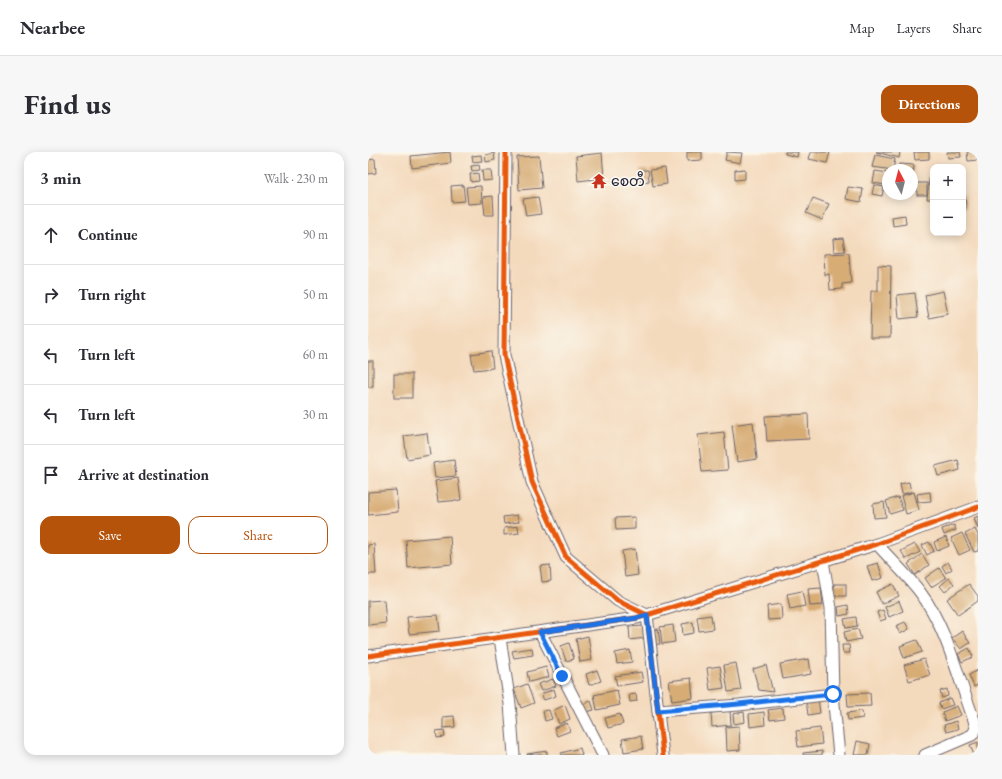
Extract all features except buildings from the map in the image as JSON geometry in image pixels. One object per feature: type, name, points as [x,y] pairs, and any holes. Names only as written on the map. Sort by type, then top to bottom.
[{"type":"street","points":[[506,152],[504,355],[532,482],[566,557],[618,601],[647,615]]},
{"type":"street","points":[[368,656],[637,618],[877,544],[978,507]]},
{"type":"street","points":[[877,544],[920,593],[934,615],[947,645],[974,720],[976,729],[972,736],[925,755]]},
{"type":"street","points":[[823,561],[831,608],[833,694],[839,755]]},
{"type":"street","points":[[647,615],[663,755]]},
{"type":"street","points":[[540,632],[603,755]]},
{"type":"street","points":[[500,638],[510,704],[514,755]]},
{"type":"street","points":[[658,711],[833,694]]},
{"type":"cycle path","points":[[506,152],[504,355],[532,482],[566,557],[618,601],[647,615],[663,755]]},
{"type":"cycle path","points":[[368,656],[637,618],[877,544],[978,507]]},
{"type":"place","name":"စေတီ","points":[[599,181]]},
{"type":"route","points":[[562,676],[540,632],[637,618],[647,615],[658,711],[833,694]]}]
